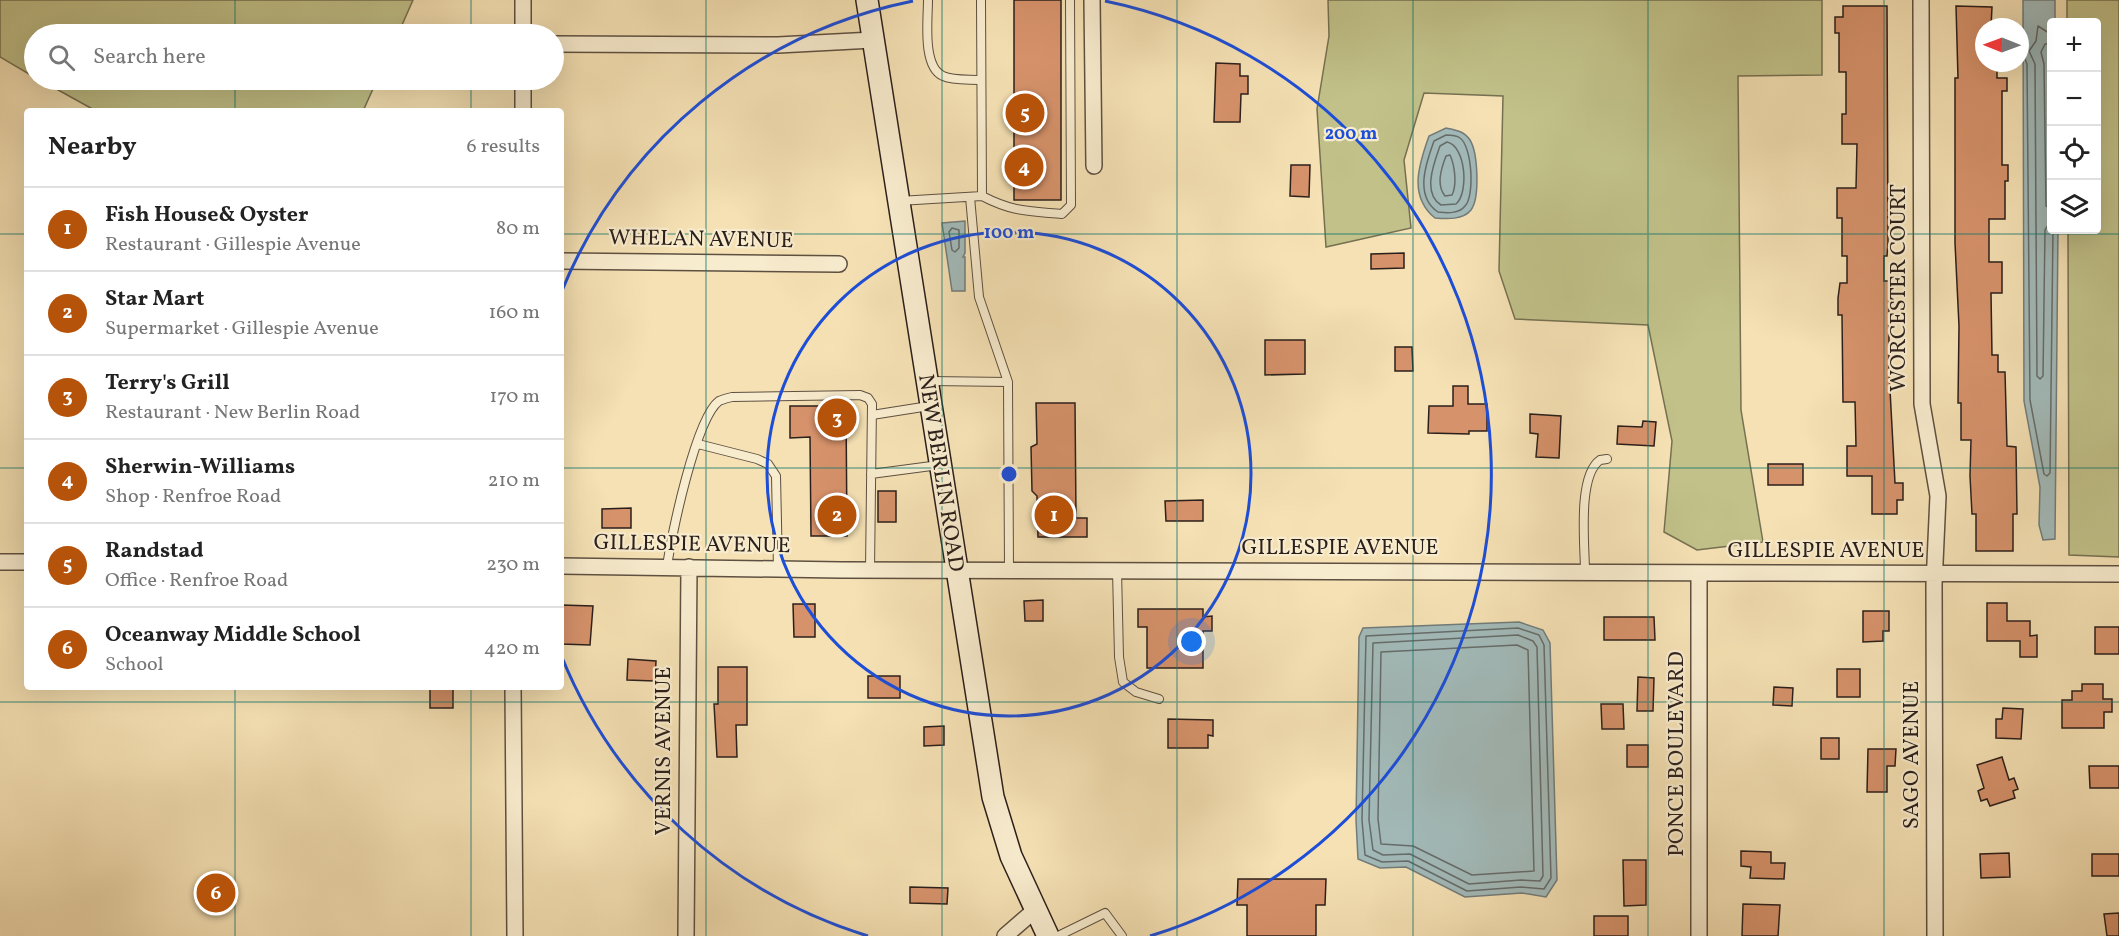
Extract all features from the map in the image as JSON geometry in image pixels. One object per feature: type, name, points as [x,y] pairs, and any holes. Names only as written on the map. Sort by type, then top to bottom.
[{"type":"street","points":[[523,0],[523,24]]},
{"type":"street","name":"NEW BERLIN ROAD","points":[[867,0],[925,381],[993,797],[1011,856],[1048,936]]},
{"type":"street","points":[[1092,0],[1094,166]]},
{"type":"street","name":"WORCESTER COURT","points":[[1921,0],[1922,404],[1938,496],[1934,574]]},
{"type":"street","points":[[564,44],[778,45],[873,40]]},
{"type":"street","points":[[523,90],[523,108]]},
{"type":"street","name":"WHELAN AVENUE","points":[[564,261],[840,264]]},
{"type":"street","points":[[0,562],[24,562]]},
{"type":"street","name":"GILLESPIE AVENUE","points":[[564,566],[870,570],[955,568],[2119,574]]},
{"type":"street","name":"VERNIS AVENUE","points":[[686,936],[689,567]]},
{"type":"street","name":"PONCE BOULEVARD","points":[[1699,573],[1699,936]]},
{"type":"street","name":"SAGO AVENUE","points":[[1934,574],[1935,936]]},
{"type":"street","points":[[513,690],[515,936]]},
{"type":"street","points":[[1005,936],[1035,910]]},
{"type":"lane","points":[[928,0],[929,57],[934,69],[949,78],[981,80]]},
{"type":"lane","points":[[981,0],[982,196]]},
{"type":"lane","points":[[898,202],[982,196],[1007,209],[1062,213],[1071,205],[1070,0]]},
{"type":"lane","points":[[970,197],[979,297],[1008,381],[1009,569]]},
{"type":"lane","points":[[925,381],[954,379],[1008,381]]},
{"type":"lane","points":[[666,567],[675,520],[698,444],[712,410],[720,400],[732,397],[860,395],[868,398],[872,404],[870,570]]},
{"type":"lane","points":[[872,415],[929,406]]},
{"type":"lane","points":[[698,444],[757,459],[768,464],[776,476],[778,569]]},
{"type":"lane","points":[[1585,572],[1586,492],[1594,464],[1607,459]]},
{"type":"lane","points":[[871,474],[939,465]]},
{"type":"lane","points":[[1117,570],[1119,657],[1123,682],[1136,692],[1159,699]]},
{"type":"lane","points":[[1058,936],[1105,913],[1122,936]]},
{"type":"green space","points":[[0,0],[413,0],[402,24],[24,24],[24,71],[0,57]]},
{"type":"green space","points":[[1328,0],[1822,0],[1822,75],[1738,76],[1741,410],[1763,542],[1697,550],[1664,532],[1672,441],[1648,325],[1515,319],[1499,271],[1503,96],[1424,93],[1404,160],[1411,228],[1326,247],[1317,109],[1329,36]]},
{"type":"green space","points":[[2067,0],[2119,0],[2119,557],[2069,555],[2068,234],[2101,234],[2101,18],[2067,18]]},
{"type":"green space","points":[[58,90],[372,90],[364,108],[91,108]]},
{"type":"water","points":[[2023,0],[2055,0],[2055,18],[2047,18],[2047,234],[2058,234],[2055,539],[2043,540],[2039,525],[2040,487],[2024,401],[2023,72],[2029,72],[2029,18],[2023,18]]},
{"type":"water","points":[[1446,128],[1462,133],[1470,140],[1475,155],[1477,186],[1471,210],[1464,216],[1450,219],[1435,218],[1427,209],[1421,200],[1418,179],[1429,136]]},
{"type":"water","points":[[965,221],[963,257],[965,257],[965,291],[952,291],[942,223]]},
{"type":"water","points":[[1519,622],[1543,630],[1550,643],[1557,880],[1546,897],[1522,893],[1465,897],[1406,867],[1380,868],[1358,859],[1356,820],[1359,637],[1363,628]]},
{"type":"building","points":[[1014,0],[1061,0],[1061,200],[1014,200]]},
{"type":"building","points":[[1843,6],[1887,6],[1888,243],[1887,256],[1884,256],[1884,281],[1889,281],[1889,371],[1895,483],[1903,483],[1903,500],[1897,500],[1897,514],[1872,514],[1872,476],[1847,476],[1847,446],[1856,446],[1855,402],[1843,402],[1842,315],[1838,315],[1838,298],[1840,283],[1847,283],[1847,256],[1842,256],[1842,218],[1837,218],[1837,188],[1856,188],[1857,144],[1842,144],[1842,114],[1846,114],[1846,72],[1839,72],[1839,33],[1835,33],[1835,17],[1843,17]]},
{"type":"building","points":[[1956,6],[1992,7],[1991,18],[1975,18],[1975,72],[1997,72],[1997,78],[2007,78],[2007,91],[2002,91],[2002,165],[2008,165],[2008,181],[2005,181],[2005,219],[1989,219],[1989,262],[2002,262],[2002,293],[1991,293],[1992,355],[1998,355],[1998,372],[2005,372],[2007,446],[2016,447],[2017,514],[2013,514],[2013,551],[1976,551],[1976,514],[1972,514],[1970,476],[1971,440],[1961,440],[1961,403],[1958,403],[1959,326],[1955,243],[1955,78],[1958,78]]},
{"type":"building","points":[[1216,63],[1240,64],[1240,76],[1248,76],[1248,94],[1241,94],[1240,122],[1214,122]]},
{"type":"building","points":[[1291,165],[1310,165],[1309,197],[1290,196]]},
{"type":"building","points":[[1404,253],[1404,268],[1371,269],[1371,254]]},
{"type":"building","points":[[1265,340],[1305,340],[1305,374],[1265,375]]},
{"type":"building","points":[[1395,347],[1412,347],[1413,371],[1395,371]]},
{"type":"building","points":[[1453,386],[1468,386],[1468,404],[1487,404],[1487,431],[1469,431],[1469,434],[1428,433],[1429,406],[1453,406]]},
{"type":"building","points":[[1036,403],[1075,403],[1076,518],[1087,518],[1087,537],[1038,537],[1037,496],[1032,491],[1031,447],[1037,444]]},
{"type":"building","points":[[790,406],[846,406],[847,536],[811,536],[810,437],[790,438]]},
{"type":"building","points":[[1530,414],[1561,416],[1559,458],[1536,457],[1538,434],[1530,433]]},
{"type":"building","points":[[1643,421],[1656,422],[1654,446],[1617,444],[1618,426],[1642,427]]},
{"type":"building","points":[[1768,464],[1803,464],[1803,485],[1768,485]]},
{"type":"building","points":[[878,491],[896,491],[896,522],[878,522]]},
{"type":"building","points":[[1203,500],[1203,521],[1166,521],[1165,501]]},
{"type":"building","points":[[631,508],[631,528],[602,528],[602,509]]},
{"type":"building","points":[[1043,600],[1043,621],[1025,621],[1024,601]]},
{"type":"building","points":[[1987,603],[2007,603],[2007,621],[2030,621],[2030,636],[2037,635],[2037,657],[2020,657],[2020,641],[1987,641]]},
{"type":"building","points":[[793,604],[815,604],[815,637],[794,637]]},
{"type":"building","points":[[564,605],[593,606],[590,645],[564,644]]},
{"type":"building","points":[[1138,609],[1203,609],[1203,617],[1212,616],[1212,631],[1203,631],[1203,668],[1147,668],[1147,627],[1138,627]]},
{"type":"building","points":[[1863,611],[1889,611],[1889,631],[1883,631],[1883,641],[1863,642]]},
{"type":"building","points":[[1604,617],[1654,617],[1655,640],[1604,640]]},
{"type":"building","points":[[2095,627],[2119,627],[2119,654],[2095,654]]},
{"type":"building","points":[[628,659],[656,661],[655,681],[627,680]]},
{"type":"building","points":[[718,667],[747,667],[747,725],[736,725],[737,757],[717,757],[714,704],[718,704]]},
{"type":"building","points":[[1837,669],[1860,669],[1860,697],[1837,697]]},
{"type":"building","points":[[868,676],[900,676],[900,698],[868,698]]},
{"type":"building","points":[[1638,677],[1654,678],[1653,711],[1637,711]]},
{"type":"building","points":[[2082,684],[2103,684],[2103,699],[2112,699],[2112,712],[2104,712],[2104,728],[2062,728],[2062,700],[2072,700],[2072,691],[2082,691]]},
{"type":"building","points":[[1774,687],[1793,688],[1792,706],[1773,705]]},
{"type":"building","points":[[430,690],[453,690],[453,708],[430,708]]},
{"type":"building","points":[[1601,704],[1623,704],[1624,729],[1602,729]]},
{"type":"building","points":[[2003,708],[2023,709],[2021,739],[1996,738],[1996,719],[2002,719]]},
{"type":"building","points":[[1168,719],[1213,720],[1213,736],[1208,735],[1208,748],[1168,748]]},
{"type":"building","points":[[944,726],[944,745],[924,746],[924,727]]},
{"type":"building","points":[[1821,738],[1839,738],[1839,759],[1821,759]]},
{"type":"building","points":[[1627,745],[1648,745],[1648,767],[1627,767]]},
{"type":"building","points":[[1868,749],[1896,749],[1895,766],[1887,766],[1887,792],[1867,792]]},
{"type":"building","points":[[2002,757],[2009,780],[2014,778],[2018,789],[2013,791],[2015,798],[1990,806],[1987,799],[1981,801],[1978,791],[1984,788],[1977,765]]},
{"type":"building","points":[[2089,766],[2119,766],[2119,788],[2090,788]]},
{"type":"building","points":[[1741,851],[1771,852],[1771,863],[1785,863],[1784,879],[1750,878],[1751,867],[1741,866]]},
{"type":"building","points":[[2009,853],[2010,877],[1981,878],[1980,854]]},
{"type":"building","points":[[2092,854],[2119,854],[2119,876],[2092,876]]},
{"type":"building","points":[[1623,860],[1646,860],[1646,905],[1624,906]]},
{"type":"building","points":[[1238,879],[1326,879],[1325,905],[1316,905],[1316,936],[1247,936],[1247,905],[1237,905]]},
{"type":"building","points":[[910,887],[948,888],[947,904],[910,903]]},
{"type":"building","points":[[1743,904],[1780,905],[1778,936],[1742,936]]},
{"type":"building","points":[[2119,913],[2119,936],[2107,936],[2104,914]]},
{"type":"building","points":[[1594,916],[1628,916],[1628,936],[1594,936]]},
{"type":"place","name":"Randstad","points":[[1025,113]]},
{"type":"place","name":"Sherwin-Williams","points":[[1024,167]]},
{"type":"place","name":"Terry's Grill","points":[[837,418]]},
{"type":"place","name":"Star Mart","points":[[837,515]]},
{"type":"place","name":"Fish House& Oyster","points":[[1054,515]]},
{"type":"place","name":"Oceanway Middle School","points":[[216,893]]}]
